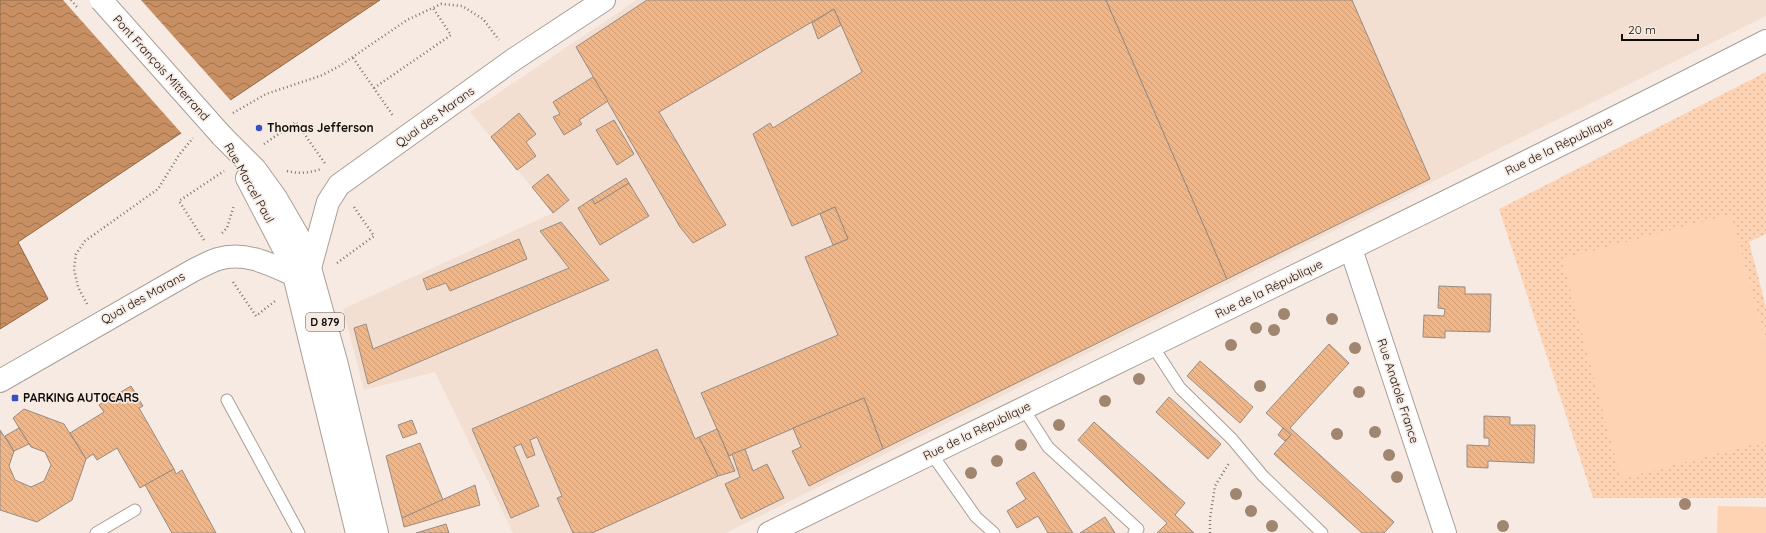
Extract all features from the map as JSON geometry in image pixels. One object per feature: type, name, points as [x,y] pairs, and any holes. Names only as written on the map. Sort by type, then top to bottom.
[{"type":"street","name":"Pont François Mitterrand","points":[[101,0],[222,136]]},
{"type":"street","name":"Quai des Marans","points":[[0,381],[192,271],[218,259],[240,256],[302,272],[328,202],[339,185],[513,60],[604,0]]},
{"type":"street","name":"Rue de la République","points":[[769,533],[1351,249],[1766,41]]},
{"type":"street","name":"Rue Marcel Paul","points":[[222,136],[255,169],[276,198],[298,236],[302,272],[357,533]]},
{"type":"street","name":"Rue Anatole France","points":[[1351,249],[1445,533]]},
{"type":"street","name":"Rue Marcel Paul","points":[[302,272],[337,365],[377,533]]},
{"type":"lane","points":[[1152,345],[1180,388],[1239,448],[1263,476],[1322,533]]},
{"type":"lane","points":[[227,400],[300,533]]},
{"type":"lane","points":[[1023,408],[1048,447],[1138,529],[1134,533]]},
{"type":"lane","points":[[931,453],[976,517],[994,533]]},
{"type":"lane","points":[[96,533],[135,510]]},
{"type":"path","points":[[232,113],[266,94],[320,76],[353,58],[407,20],[441,4],[462,6],[483,20],[501,44]]},
{"type":"path","points":[[374,88],[451,35],[433,8]]},
{"type":"path","points":[[353,58],[407,136]]},
{"type":"path","points":[[264,144],[296,122],[326,166],[315,171],[295,174],[283,170]]},
{"type":"path","points":[[90,310],[78,287],[74,269],[76,254],[85,241],[158,189],[179,155],[194,138]]},
{"type":"path","points":[[204,240],[178,202],[224,170],[227,176]]},
{"type":"path","points":[[218,238],[227,228],[235,204]]},
{"type":"path","points":[[1210,533],[1210,518],[1215,486],[1239,448]]},
{"type":"shaded area","points":[[637,0],[1766,0],[1766,16],[726,533],[513,533],[435,372],[364,390],[343,309],[553,213],[470,112]]},
{"type":"shaded area","points":[[1766,72],[1766,234],[1749,242],[1766,307],[1766,343],[1731,214],[1562,259],[1621,479],[1766,441],[1766,498],[1593,498],[1499,209]]},
{"type":"shaded area","points":[[1731,213],[1766,343],[1766,441],[1621,480],[1561,259]]},
{"type":"shaded area","points":[[1718,506],[1766,507],[1766,533],[1717,533]]},
{"type":"water","points":[[0,0],[380,0],[18,242],[48,299],[0,329]]},
{"type":"pier","points":[[63,0],[141,0],[232,102],[183,135]]},
{"type":"building","points":[[647,0],[1106,0],[1227,279],[883,449],[864,398],[729,456],[701,393],[838,335],[805,257],[848,239],[835,207],[792,226],[753,134],[770,123],[773,128],[862,72],[834,9],[659,112],[726,225],[693,243],[680,227],[576,47]]},
{"type":"building","points":[[1106,0],[1352,0],[1430,179],[1227,279]]},
{"type":"building","points":[[834,9],[841,25],[818,39],[812,23]]},
{"type":"building","points":[[593,77],[608,101],[579,120],[582,124],[564,135],[553,117],[560,114],[553,102]]},
{"type":"building","points":[[519,113],[536,134],[526,142],[536,156],[517,170],[491,137]]},
{"type":"building","points":[[614,120],[634,154],[617,165],[596,130]]},
{"type":"building","points":[[548,174],[569,200],[553,213],[532,187]]},
{"type":"building","points":[[626,178],[629,183],[595,204],[592,199]]},
{"type":"building","points":[[629,183],[649,216],[600,245],[578,208],[592,199],[595,204]]},
{"type":"building","points":[[835,207],[848,239],[833,245],[820,214]]},
{"type":"building","points":[[561,222],[609,280],[368,384],[354,328],[366,324],[373,349],[569,268],[540,231]]},
{"type":"building","points":[[519,239],[527,259],[450,291],[446,283],[427,290],[423,279]]},
{"type":"building","points":[[1439,286],[1465,287],[1465,294],[1491,294],[1490,332],[1445,331],[1445,338],[1423,337],[1424,315],[1444,316],[1445,309],[1438,308]]},
{"type":"building","points":[[1329,344],[1349,363],[1290,428],[1394,522],[1384,533],[1362,533],[1274,454],[1291,435],[1266,413]]},
{"type":"building","points":[[657,349],[695,439],[699,437],[718,476],[592,533],[573,533],[557,498],[562,496],[537,437],[530,440],[535,455],[527,458],[521,444],[514,447],[539,506],[511,518],[472,429]]},
{"type":"building","points":[[1200,361],[1253,407],[1240,423],[1187,376]]},
{"type":"building","points":[[131,386],[143,406],[139,408],[174,469],[140,488],[117,448],[97,460],[93,454],[86,459],[70,433],[104,412],[99,405]]},
{"type":"building","points":[[1169,397],[1221,444],[1208,459],[1156,412]]},
{"type":"building","points":[[864,398],[883,449],[809,486],[792,451],[801,447],[793,428]]},
{"type":"building","points":[[24,409],[64,424],[86,459],[72,500],[37,522],[0,510],[0,430],[14,451],[9,466],[15,480],[31,487],[44,481],[51,465],[45,452],[31,447],[13,418]]},
{"type":"building","points":[[1484,416],[1510,417],[1510,425],[1535,425],[1534,463],[1488,461],[1488,468],[1467,467],[1467,445],[1489,446],[1489,438],[1484,438]]},
{"type":"building","points":[[412,420],[417,433],[403,438],[398,425]]},
{"type":"building","points":[[1094,422],[1185,503],[1175,515],[1194,533],[1157,533],[1167,523],[1078,440]]},
{"type":"building","points":[[19,428],[29,444],[14,451],[5,436]]},
{"type":"building","points":[[1283,428],[1291,435],[1285,441],[1278,435]]},
{"type":"building","points":[[717,429],[735,471],[718,476],[699,437]]},
{"type":"building","points":[[420,443],[443,500],[402,518],[386,456]]},
{"type":"building","points":[[745,449],[753,471],[767,464],[784,498],[741,519],[725,484],[740,477],[732,454]]},
{"type":"building","points":[[174,469],[176,474],[182,470],[216,533],[172,533],[145,485]]},
{"type":"building","points":[[1034,472],[1073,533],[1048,533],[1038,516],[1017,528],[1007,511],[1026,499],[1016,483]]},
{"type":"building","points":[[475,485],[480,505],[404,527],[402,518]]},
{"type":"building","points":[[1105,517],[1115,533],[1080,533]]},
{"type":"building","points":[[446,524],[449,533],[416,533]]},
{"type":"place","name":"Thomas Jefferson","points":[[259,128]]},
{"type":"place","name":"PARKING AUT0CARS","points":[[15,398]]}]
